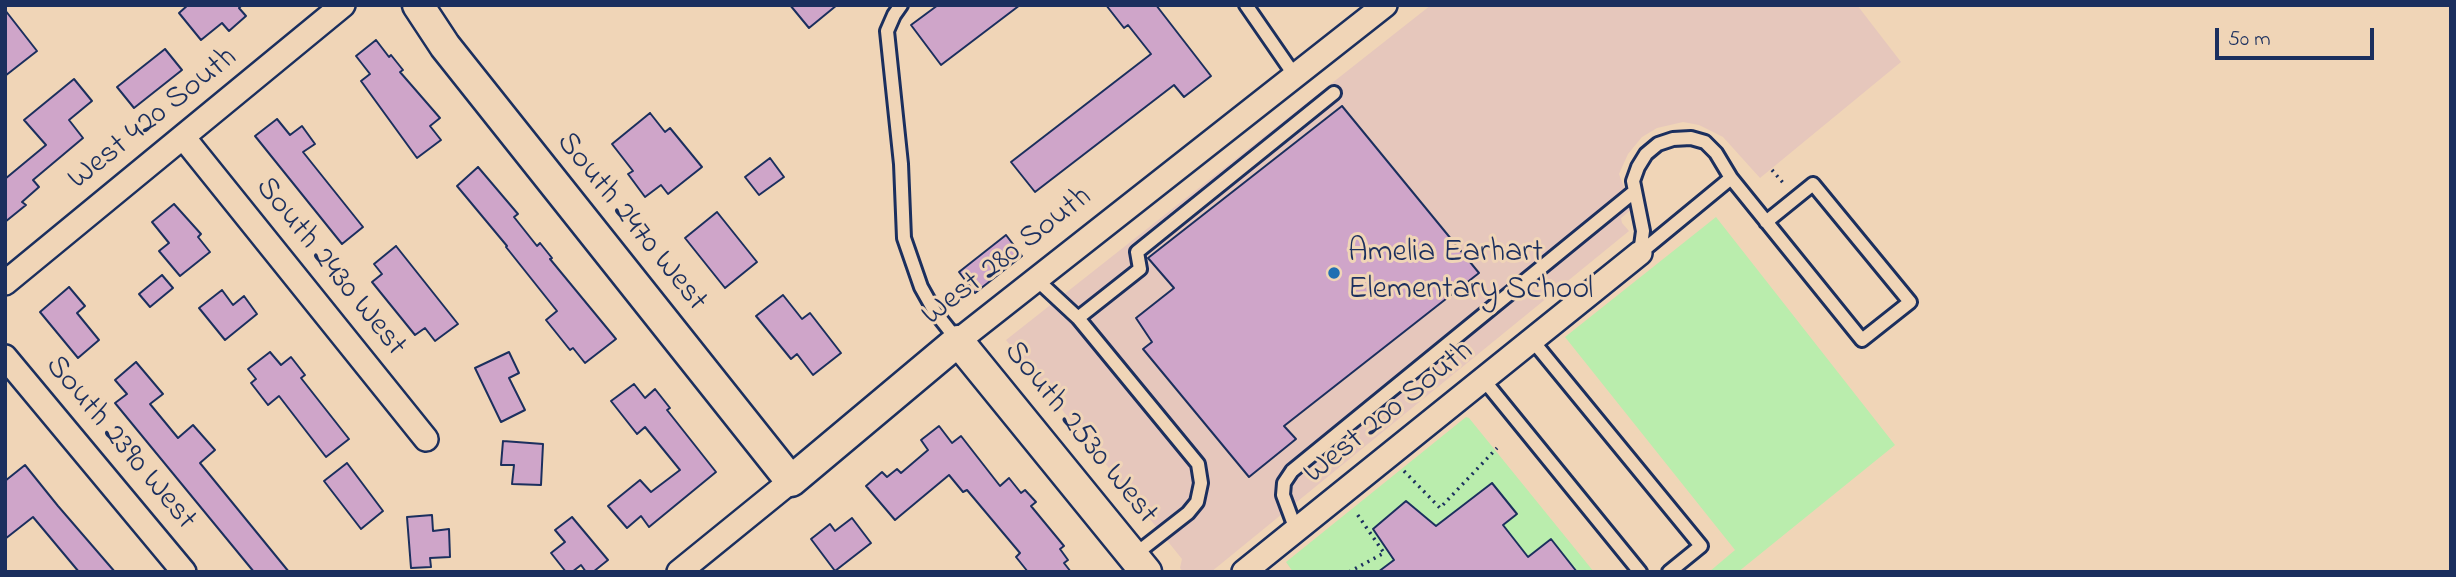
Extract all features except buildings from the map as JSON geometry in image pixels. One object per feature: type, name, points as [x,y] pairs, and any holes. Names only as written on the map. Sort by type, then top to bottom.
[{"type":"street","name":"West 420 South","points":[[5,284],[343,5]]},
{"type":"street","name":"South 2470 West","points":[[418,5],[445,46],[791,481]]},
{"type":"street","name":"West 280 South","points":[[679,572],[958,341],[1385,5]]},
{"type":"street","name":"South 2430 West","points":[[183,137],[426,439]]},
{"type":"street","name":"West 200 South","points":[[1244,572],[1640,253]]},
{"type":"street","name":"South 2530 West","points":[[958,341],[1140,564]]},
{"type":"street","name":"South 2390 West","points":[[5,357],[184,572]]},
{"type":"lane","points":[[901,5],[887,31],[901,164],[904,238],[921,286],[935,312],[958,341]]},
{"type":"lane","points":[[1246,5],[1295,76]]},
{"type":"lane","points":[[1078,318],[1140,269],[1137,252],[1334,93]]},
{"type":"lane","points":[[1640,253],[1643,232],[1633,181],[1646,154],[1658,144],[1673,139],[1691,138],[1704,142],[1716,153],[1731,178],[1766,222],[1862,340],[1910,302],[1813,184],[1766,222]]},
{"type":"lane","points":[[1640,253],[1731,178]]},
{"type":"lane","points":[[1296,530],[1283,495],[1284,483],[1292,471],[1635,191]]},
{"type":"lane","points":[[1037,279],[1078,318],[1198,464],[1201,483],[1197,502],[1140,564]]},
{"type":"lane","points":[[1532,340],[1701,546],[1669,572]]},
{"type":"lane","points":[[1483,379],[1640,572]]},
{"type":"path","points":[[1401,467],[1440,509],[1497,449]]},
{"type":"path","points":[[1349,572],[1384,553],[1352,506]]},
{"type":"shaded area","name":"Amelia Earhart Elementary School","points":[[1431,5],[1857,5],[1901,62],[1760,178],[1723,137],[1699,125],[1683,122],[1657,128],[1642,137],[1628,154],[1619,174],[1632,209],[1621,218],[1629,231],[1211,572],[1183,572],[1180,568],[1182,559],[1006,340]]},
{"type":"green space","points":[[1716,217],[1895,445],[1738,572],[1709,572],[1735,550],[1565,337]]},
{"type":"green space","points":[[1466,417],[1594,572],[1293,572],[1286,562]]},
{"type":"place","name":"Amelia Earhart Elementary School","points":[[1334,273]]}]
